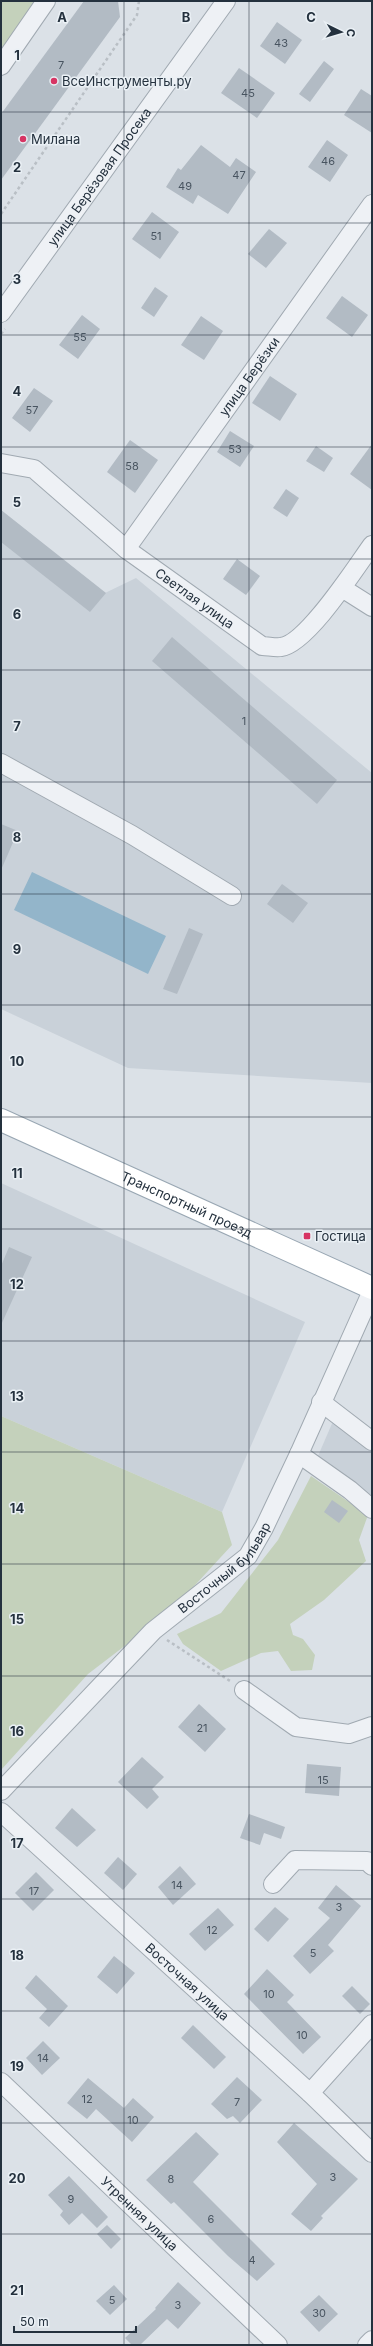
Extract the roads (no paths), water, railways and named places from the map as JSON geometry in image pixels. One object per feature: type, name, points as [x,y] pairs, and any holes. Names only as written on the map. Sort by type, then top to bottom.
[{"type":"main road","name":"Транспортный проезд","points":[[1,1120],[372,1289]]},
{"type":"street","points":[[1,66],[46,1]]},
{"type":"street","name":"улица Берёзовая Просека","points":[[1,313],[226,1]]},
{"type":"street","name":"улица Берёзки","points":[[126,549],[372,204]]},
{"type":"street","name":"Светлая улица","points":[[1,463],[34,469],[126,549],[262,646],[282,647],[298,639],[342,588],[372,545]]},
{"type":"street","points":[[342,588],[372,607]]},
{"type":"street","points":[[1,763],[132,835],[232,896]]},
{"type":"street","name":"Восточный бульвар","points":[[1,1791],[153,1631],[248,1556],[264,1528],[299,1454],[372,1289]]},
{"type":"street","points":[[321,1402],[372,1441]]},
{"type":"street","points":[[299,1454],[350,1490],[372,1509]]},
{"type":"street","points":[[244,1690],[296,1727],[349,1734],[372,1726]]},
{"type":"street","name":"Восточная улица","points":[[1,1812],[310,2093],[372,2153]]},
{"type":"street","points":[[273,1884],[295,1860],[367,1861],[372,1866]]},
{"type":"street","points":[[310,2093],[372,2024]]},
{"type":"street","name":"Утренняя улица","points":[[1,2082],[278,2345]]},
{"type":"street","points":[[367,2345],[372,2340]]},
{"type":"water","points":[[32,872],[166,936],[148,974],[14,910]]},
{"type":"place","name":"ВсеИнструменты.ру","points":[[54,81]]},
{"type":"place","name":"Милана","points":[[23,139]]},
{"type":"place","name":"Гостица","points":[[307,1236]]}]
